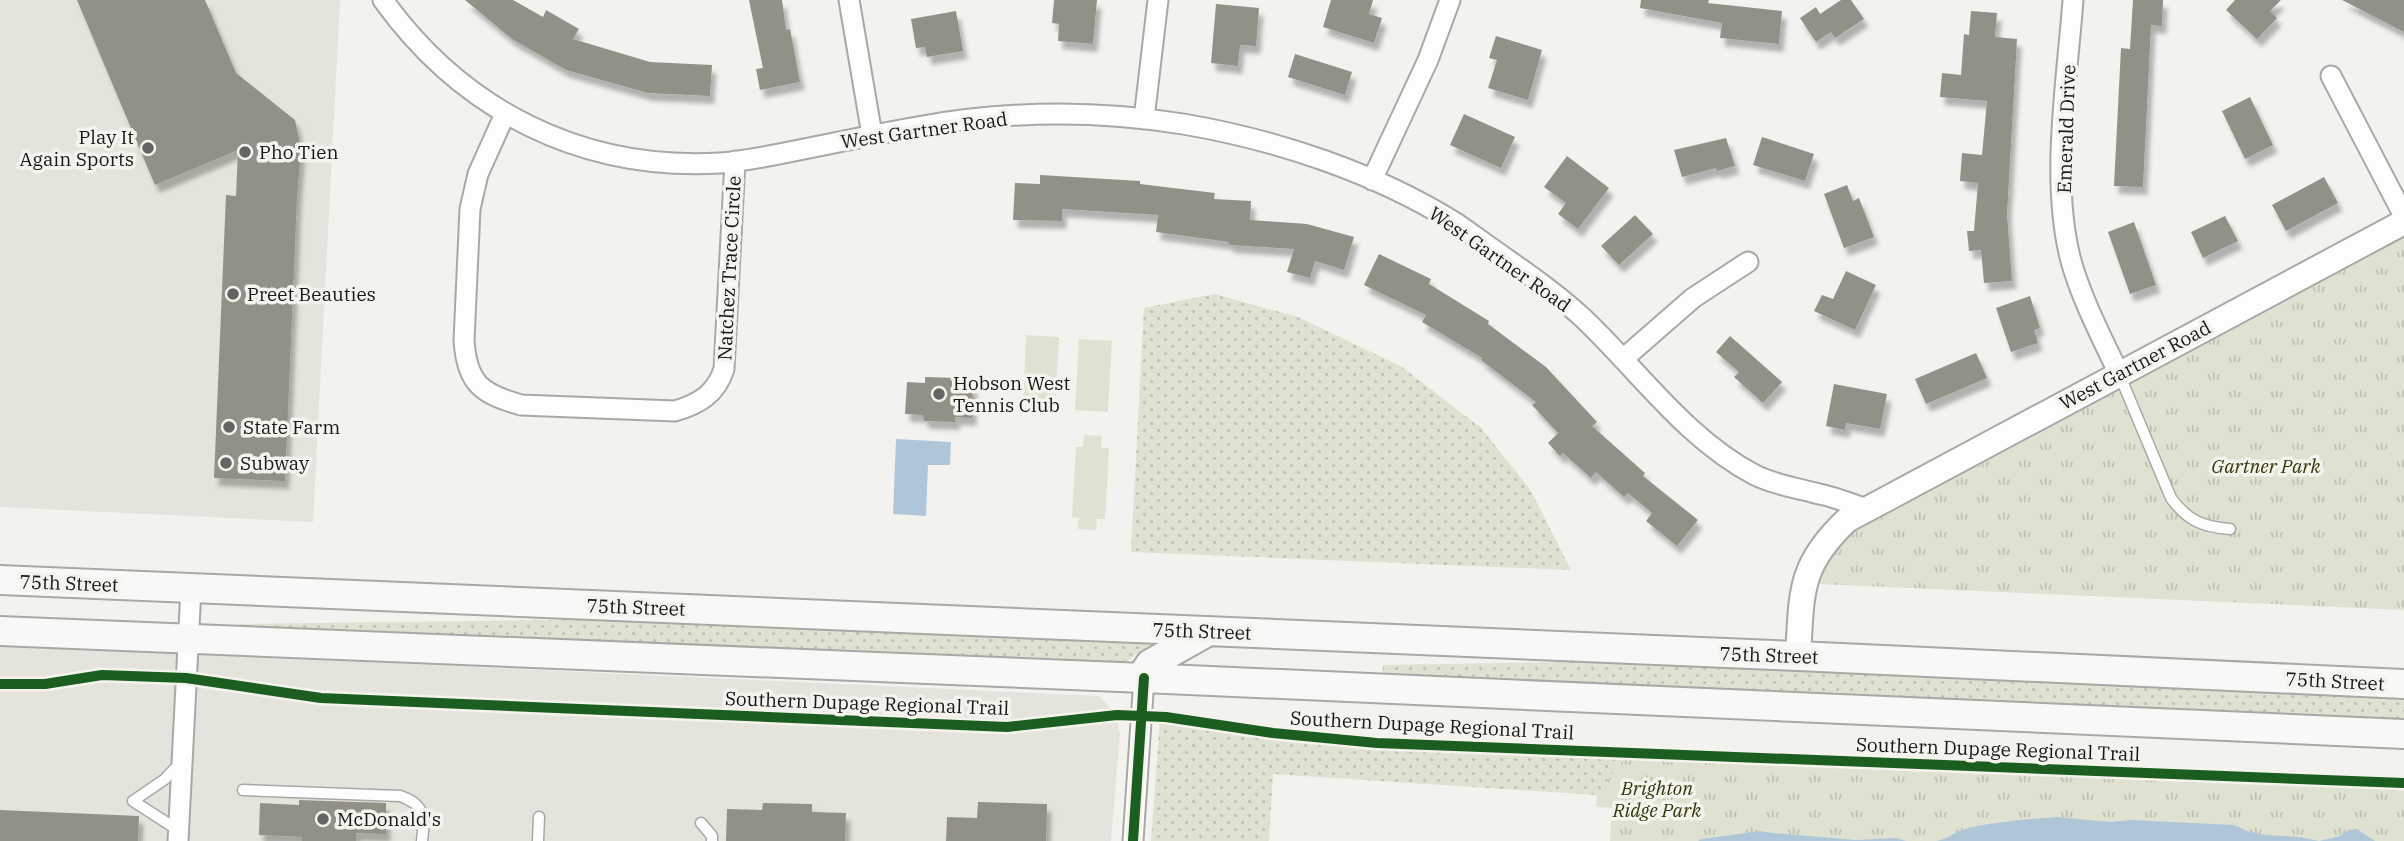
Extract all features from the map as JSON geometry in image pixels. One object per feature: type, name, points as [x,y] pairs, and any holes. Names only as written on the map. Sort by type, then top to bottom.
[{"type":"main road","name":"75th Street","points":[[0,580],[2404,684]]},
{"type":"main road","points":[[0,631],[2404,734]]},
{"type":"main road","points":[[1144,678],[1150,664],[1209,631]]},
{"type":"street","name":"West Gartner Road","points":[[383,0],[414,40],[444,70],[479,97],[505,114],[565,141],[615,156],[690,164],[735,161],[918,126],[992,117],[1071,114],[1184,124],[1262,142],[1372,180],[1455,223],[1553,292],[1674,412],[1738,465],[1780,485],[1866,509]]},
{"type":"street","points":[[849,0],[872,135]]},
{"type":"street","points":[[1144,119],[1158,0]]},
{"type":"street","points":[[1372,180],[1428,60],[1450,0]]},
{"type":"street","name":"Emerald Drive","points":[[2073,0],[2062,163],[2063,210],[2071,261],[2119,374]]},
{"type":"street","points":[[2331,76],[2404,216]]},
{"type":"street","name":"Natchez Trace Circle","points":[[505,114],[478,174],[470,209],[464,341],[470,374],[480,388],[497,398],[521,405],[675,411],[690,407],[713,391],[724,369],[735,161]]},
{"type":"street","name":"West Gartner Road","points":[[1798,656],[1802,596],[1812,562],[1831,535],[1847,520],[2404,222]]},
{"type":"street","points":[[1623,359],[1693,298],[1748,262]]},
{"type":"street","points":[[178,836],[191,588]]},
{"type":"street","points":[[1133,841],[1144,678]]},
{"type":"lane","points":[[2119,374],[2171,499],[2182,513],[2196,522],[2213,528],[2230,529]]},
{"type":"lane","points":[[178,836],[133,801],[165,779],[181,761]]},
{"type":"lane","points":[[243,790],[400,796],[417,803],[422,812],[422,841]]},
{"type":"lane","points":[[538,841],[539,817]]},
{"type":"lane","points":[[701,822],[712,836],[712,841]]},
{"type":"shaded area","points":[[0,0],[340,0],[313,522],[0,507]]},
{"type":"shaded area","points":[[0,645],[1099,696],[1115,713],[1120,734],[1111,841],[0,841]]},
{"type":"green space","name":"Gartner Park","points":[[2404,238],[2404,610],[1819,584],[1825,562],[1849,535]]},
{"type":"green space","points":[[1214,294],[1298,317],[1402,367],[1481,428],[1530,489],[1571,570],[1131,552],[1144,308]]},
{"type":"green space","points":[[1026,335],[1059,337],[1055,408],[1023,406]]},
{"type":"green space","points":[[1079,339],[1112,341],[1108,412],[1075,410]]},
{"type":"green space","points":[[1084,435],[1102,436],[1101,448],[1109,448],[1105,519],[1097,519],[1096,530],[1078,529],[1079,518],[1072,517],[1076,447],[1083,447]]},
{"type":"green space","points":[[633,619],[1156,640],[1155,648],[1135,655],[1123,665],[239,628],[241,624]]},
{"type":"green space","points":[[1630,661],[2404,696],[2404,721],[1382,677],[1383,665]]},
{"type":"green space","points":[[1160,720],[1321,743],[1472,752],[1626,756],[1597,795],[1273,774],[1269,841],[1151,841]]},
{"type":"green space","name":"Brighton Ridge Park","points":[[1626,756],[2404,787],[2404,841],[1610,841],[1612,808],[1596,807],[1597,795]]},
{"type":"water","points":[[896,439],[951,442],[950,465],[928,465],[926,516],[893,514]]},
{"type":"water","points":[[2057,817],[2110,822],[2132,820],[2234,825],[2250,832],[2319,841],[1936,841],[1962,830],[1984,825]]},
{"type":"water","points":[[2357,829],[2375,841],[2319,841]]},
{"type":"water","points":[[1761,831],[1857,840],[1896,838],[1906,841],[1698,841]]},
{"type":"building","points":[[77,0],[205,0],[236,73],[295,120],[301,149],[285,481],[214,478],[226,195],[236,196],[238,150],[155,185]]},
{"type":"building","points":[[465,0],[513,0],[543,17],[546,10],[579,29],[573,39],[650,62],[712,65],[710,96],[648,93],[566,70],[512,39]]},
{"type":"building","points":[[749,0],[782,0],[786,30],[790,29],[800,82],[760,90],[756,69],[763,68]]},
{"type":"building","points":[[1054,0],[1097,0],[1093,44],[1058,41],[1059,24],[1052,23]]},
{"type":"building","points":[[1331,0],[1373,0],[1369,14],[1382,18],[1374,43],[1323,27]]},
{"type":"building","points":[[1641,0],[1709,0],[1708,3],[1782,11],[1779,44],[1720,38],[1722,23],[1640,8]]},
{"type":"building","points":[[1841,0],[1851,0],[1864,19],[1835,38],[1831,32],[1816,42],[1800,18],[1816,7],[1820,14]]},
{"type":"building","points":[[2133,0],[2163,0],[2162,26],[2151,25],[2143,187],[2114,186],[2121,48],[2130,49]]},
{"type":"building","points":[[2235,0],[2281,0],[2270,11],[2277,18],[2257,39],[2226,10]]},
{"type":"building","points":[[2342,0],[2404,0],[2404,32]]},
{"type":"building","points":[[1216,4],[1259,8],[1256,46],[1240,45],[1238,66],[1211,63]]},
{"type":"building","points":[[956,11],[963,51],[927,57],[925,47],[916,48],[911,19]]},
{"type":"building","points":[[1971,11],[1997,13],[1995,37],[2017,39],[2007,214],[2012,281],[1984,283],[1981,250],[1969,251],[1967,231],[1974,231],[1978,183],[1960,181],[1962,153],[1982,155],[1987,101],[1940,97],[1942,73],[1961,75],[1964,34],[1969,35]]},
{"type":"building","points":[[1496,36],[1542,50],[1528,100],[1488,88],[1497,60],[1489,58]]},
{"type":"building","points":[[1295,54],[1352,72],[1345,95],[1288,77]]},
{"type":"building","points":[[2250,97],[2273,145],[2245,159],[2222,111]]},
{"type":"building","points":[[1464,114],[1515,137],[1501,168],[1450,145]]},
{"type":"building","points":[[1762,137],[1814,154],[1805,181],[1753,165]]},
{"type":"building","points":[[1726,138],[1735,166],[1682,177],[1674,150]]},
{"type":"building","points":[[1567,156],[1609,188],[1578,229],[1558,214],[1566,203],[1544,187]]},
{"type":"building","points":[[1040,175],[1140,181],[1140,184],[1215,193],[1214,199],[1251,201],[1250,220],[1307,224],[1354,237],[1344,270],[1315,261],[1310,278],[1287,272],[1294,249],[1229,245],[1229,242],[1156,232],[1158,215],[1062,209],[1062,221],[1013,220],[1015,183],[1040,184]]},
{"type":"building","points":[[2324,177],[2338,203],[2286,231],[2272,205]]},
{"type":"building","points":[[1847,185],[1853,201],[1859,198],[1874,237],[1844,248],[1824,194]]},
{"type":"building","points":[[1635,215],[1653,234],[1619,265],[1601,246]]},
{"type":"building","points":[[2225,216],[2238,241],[2203,258],[2191,232]]},
{"type":"building","points":[[2134,222],[2156,285],[2130,294],[2108,232]]},
{"type":"building","points":[[1379,254],[1431,279],[1429,284],[1489,321],[1488,324],[1546,367],[1597,422],[1592,426],[1645,473],[1643,476],[1698,520],[1677,546],[1646,521],[1652,513],[1628,493],[1624,497],[1596,472],[1591,478],[1563,453],[1560,456],[1548,443],[1558,433],[1532,405],[1536,402],[1481,360],[1482,358],[1422,322],[1426,315],[1364,285]]},
{"type":"building","points":[[1846,271],[1876,285],[1855,330],[1814,311],[1822,295],[1833,299]]},
{"type":"building","points":[[2030,296],[2040,328],[2034,330],[2038,343],[2011,352],[1996,308]]},
{"type":"building","points":[[1730,336],[1782,382],[1763,403],[1734,377],[1739,372],[1716,352]]},
{"type":"building","points":[[1976,353],[1987,378],[1926,404],[1915,379]]},
{"type":"building","name":"Hobson West Tennis Club","points":[[925,377],[958,378],[958,384],[973,385],[972,418],[955,417],[956,422],[924,421],[923,415],[905,414],[907,382],[925,383]]},
{"type":"building","points":[[1834,384],[1887,394],[1880,429],[1846,423],[1845,430],[1826,426]]},
{"type":"building","name":"McDonald's","points":[[299,800],[386,803],[386,834],[356,833],[356,841],[302,841],[302,837],[259,835],[260,803],[299,805]]},
{"type":"building","points":[[978,802],[1047,804],[1046,841],[946,841],[947,817],[977,818]]},
{"type":"building","points":[[763,803],[812,804],[812,812],[846,813],[845,841],[726,841],[727,809],[762,810]]},
{"type":"building","points":[[0,810],[139,816],[138,841],[0,841]]},
{"type":"cycle path","name":"Southern Dupage Regional Trail","points":[[0,684],[45,684],[102,675],[186,678],[321,698],[1007,727],[1117,715],[1166,717],[1273,733],[1377,743],[2404,783]]},
{"type":"cycle path","points":[[1133,841],[1144,678]]},
{"type":"place","name":"Play It Again Sports","points":[[148,148]]},
{"type":"place","name":"Pho Tien","points":[[245,152]]},
{"type":"place","name":"Preet Beauties","points":[[233,294]]},
{"type":"place","name":"Hobson West Tennis Club","points":[[939,394]]},
{"type":"place","name":"State Farm","points":[[229,427]]},
{"type":"place","name":"Subway","points":[[226,463]]},
{"type":"place","name":"McDonald's","points":[[323,819]]}]
